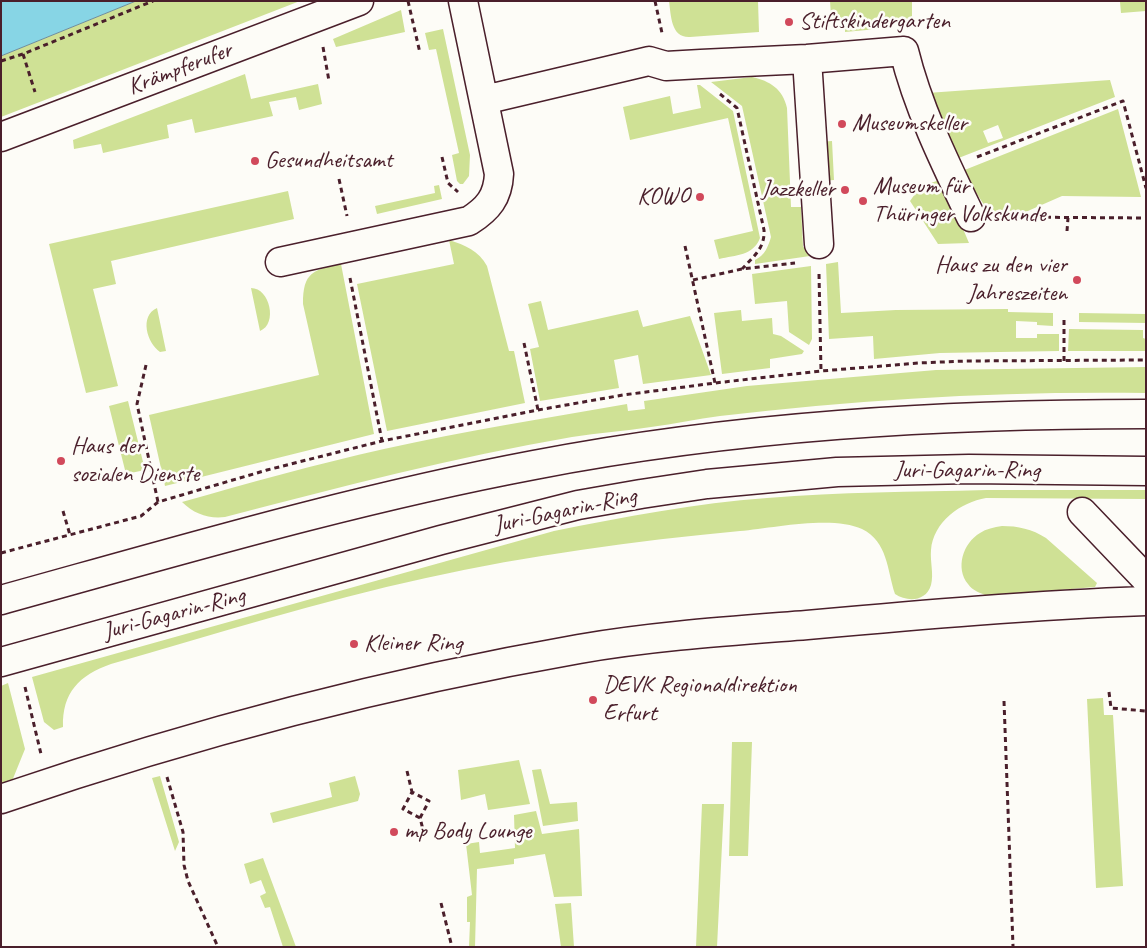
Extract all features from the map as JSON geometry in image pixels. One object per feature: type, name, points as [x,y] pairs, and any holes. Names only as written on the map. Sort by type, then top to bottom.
[{"type":"street","name":"Krämpferufer","points":[[1,137],[359,1]]},
{"type":"street","points":[[280,262],[469,221],[482,213],[494,196],[498,186],[499,174],[463,1]]},
{"type":"street","points":[[484,100],[649,61],[666,66],[807,59],[904,51],[912,82],[971,217]]},
{"type":"street","points":[[807,59],[818,244]]},
{"type":"street","name":"Juri-Gagarin-Ring","points":[[1,600],[276,524],[406,492],[535,465],[717,437],[896,420],[990,416],[1146,414]]},
{"type":"street","name":"Juri-Gagarin-Ring","points":[[1,662],[442,540],[578,505],[641,494],[716,483],[837,472],[969,469],[1146,471]]},
{"type":"street","points":[[1082,512],[1146,579]]},
{"type":"street","points":[[1,799],[158,750],[378,690],[479,668],[582,649],[708,633],[1005,609],[1146,601]]},
{"type":"path","points":[[1,61],[23,54],[153,1]]},
{"type":"path","points":[[408,1],[420,53]]},
{"type":"path","points":[[655,1],[663,38]]},
{"type":"path","points":[[23,54],[46,120]]},
{"type":"path","points":[[701,64],[704,83],[737,108],[764,230],[764,240],[760,249],[742,269]]},
{"type":"path","points":[[948,168],[1123,101],[1146,188]]},
{"type":"path","points":[[442,157],[448,183]]},
{"type":"path","points":[[339,179],[344,202]]},
{"type":"path","points":[[971,217],[1146,218]]},
{"type":"path","points":[[1067,231],[1068,218]]},
{"type":"path","points":[[685,246],[716,382]]},
{"type":"path","points":[[344,248],[382,441]]},
{"type":"path","points":[[692,280],[742,269],[787,264]]},
{"type":"path","points":[[819,274],[821,371]]},
{"type":"path","points":[[1064,317],[1064,360]]},
{"type":"path","points":[[524,343],[538,410]]},
{"type":"path","points":[[1,553],[141,516],[158,502],[267,470],[382,441],[623,395],[716,382],[821,371],[966,361],[1146,360]]},
{"type":"path","points":[[146,365],[137,404],[158,502]]},
{"type":"path","points":[[63,511],[70,535]]},
{"type":"path","points":[[1109,692],[1111,708],[1146,711]]},
{"type":"path","points":[[1004,701],[1013,946]]},
{"type":"path","points":[[158,750],[183,832],[184,864],[188,881],[218,947]]},
{"type":"path","points":[[407,771],[412,792],[403,809],[420,818]]},
{"type":"path","points":[[412,792],[429,801],[420,818],[425,837]]},
{"type":"path","points":[[441,903],[452,947]]},
{"type":"green space","points":[[136,1],[300,1],[1,117],[1,56]]},
{"type":"green space","points":[[669,1],[758,1],[759,32],[684,36],[679,34],[673,25]]},
{"type":"green space","points":[[830,1],[912,1],[912,19],[888,21],[888,28],[845,32],[845,26],[831,16]]},
{"type":"green space","points":[[1115,1],[1146,1],[1146,11],[1121,13],[1120,2]]},
{"type":"green space","points":[[401,10],[405,32],[336,47],[333,39]]},
{"type":"green space","points":[[443,29],[470,155],[469,176],[463,184],[457,181],[452,155],[459,153],[436,49],[429,50],[425,33]]},
{"type":"green space","points":[[245,74],[251,99],[318,84],[322,104],[299,110],[296,97],[269,102],[273,116],[195,133],[192,119],[167,125],[169,138],[103,153],[101,144],[74,149],[73,140]]},
{"type":"green space","points":[[752,77],[775,87],[785,101],[787,108],[791,207],[801,207],[803,247],[810,251],[810,256],[755,264],[755,260],[766,250],[771,237],[742,106],[711,82]]},
{"type":"green space","points":[[1110,80],[1115,97],[956,159],[927,93]],"holes":[[[998,125],[1003,138],[988,143],[983,131]]]},
{"type":"green space","points":[[697,85],[700,85],[733,111],[760,238],[757,244],[748,252],[719,259],[714,240],[753,231],[728,118],[630,140],[623,107],[670,96],[673,114],[701,108]]},
{"type":"green space","points":[[1118,109],[1141,197],[1062,196],[1021,214],[990,214],[962,171]]},
{"type":"green space","points":[[832,141],[834,180],[821,181],[819,142]]},
{"type":"green space","points":[[942,179],[969,243],[938,244],[910,201],[920,187]]},
{"type":"green space","points":[[439,185],[442,199],[377,214],[375,206],[435,193],[434,186]]},
{"type":"green space","points":[[288,191],[294,219],[111,261],[116,284],[93,289],[118,386],[86,393],[49,244]]},
{"type":"green space","points":[[449,240],[471,249],[480,256],[487,266],[509,351],[514,351],[525,403],[387,431],[357,284],[454,264]]},
{"type":"green space","points":[[838,262],[841,313],[896,310],[1008,309],[1008,312],[1053,313],[1053,326],[1037,325],[1037,322],[1016,321],[1016,338],[1037,338],[1037,334],[1059,334],[1059,351],[940,353],[874,359],[873,336],[829,339],[826,264]]},
{"type":"green space","points":[[341,264],[374,434],[165,486],[149,415],[319,375],[303,304],[303,293],[305,285],[312,274],[323,268]]},
{"type":"green space","points":[[811,266],[812,339],[809,345],[789,332],[787,301],[755,304],[752,274]]},
{"type":"green space","points":[[251,288],[263,294],[269,307],[269,321],[266,327],[260,331]]},
{"type":"green space","points":[[541,301],[548,330],[638,310],[643,327],[690,316],[711,375],[643,384],[638,355],[614,360],[619,388],[540,401],[530,349],[539,347],[528,304]]},
{"type":"green space","points":[[157,308],[166,351],[160,352],[155,348],[147,330],[148,317]]},
{"type":"green space","points":[[741,310],[742,321],[772,318],[773,334],[781,336],[804,351],[802,354],[770,359],[770,368],[722,374],[714,313]]},
{"type":"green space","points":[[1079,313],[1146,314],[1146,323],[1079,322]]},
{"type":"green space","points":[[1069,329],[1143,330],[1143,338],[1146,339],[1146,351],[1068,351]]},
{"type":"green space","points":[[1146,367],[1146,393],[1040,393],[933,397],[773,410],[572,437],[528,445],[441,463],[225,517],[202,515],[182,502],[308,467],[414,442],[627,404],[628,411],[645,409],[644,401],[747,386],[936,370]]},
{"type":"green space","points":[[128,401],[145,470],[126,474],[109,406]]},
{"type":"green space","points":[[987,490],[1146,490],[1146,499],[986,498],[967,504],[950,515],[937,531],[931,550],[931,585],[925,595],[916,599],[900,597],[895,594],[882,549],[871,535],[862,529],[835,523],[802,524],[661,539],[543,556],[426,578],[307,607],[100,668],[81,680],[69,695],[63,715],[63,727],[54,730],[44,722],[32,677],[554,531],[660,511],[741,500],[822,494]]},
{"type":"green space","points":[[1002,526],[1025,529],[1046,538],[1097,583],[1095,587],[988,596],[974,590],[964,578],[962,571],[965,549],[974,537],[980,533],[990,528]]},
{"type":"green space","points":[[8,683],[25,749],[12,781],[1,785],[1,686]]},
{"type":"green space","points":[[1103,698],[1104,715],[1113,715],[1123,886],[1096,888],[1087,699]]},
{"type":"green space","points":[[732,742],[752,742],[748,856],[729,856]]},
{"type":"green space","points":[[519,760],[530,804],[488,810],[485,794],[461,800],[458,770]]},
{"type":"green space","points":[[541,769],[550,804],[577,802],[578,821],[543,826],[532,770]]},
{"type":"green space","points":[[160,776],[179,842],[175,851],[152,778]]},
{"type":"green space","points":[[355,776],[360,794],[358,801],[273,823],[270,813],[332,797],[329,783]]},
{"type":"green space","points":[[702,804],[724,804],[717,947],[696,947]]},
{"type":"green space","points":[[536,811],[542,834],[579,829],[582,896],[554,897],[545,854],[514,859],[514,864],[477,869],[475,947],[469,947],[470,922],[467,922],[467,897],[472,895],[466,844],[479,842],[480,853],[515,848],[514,815]]},
{"type":"green space","points":[[263,858],[296,947],[283,947],[270,907],[265,908],[260,896],[266,893],[261,880],[250,884],[244,864]]},
{"type":"green space","points":[[571,903],[574,947],[561,947],[555,904]]},
{"type":"water","points":[[1,1],[136,1],[1,56]]},
{"type":"place","name":"Stiftskindergarten","points":[[789,22]]},
{"type":"place","name":"Museumskeller","points":[[842,124]]},
{"type":"place","name":"Gesundheitsamt","points":[[255,161]]},
{"type":"place","name":"Jazzkeller","points":[[845,190]]},
{"type":"place","name":"KOWO","points":[[700,197]]},
{"type":"place","name":"Museum für Thüringer Volkskunde","points":[[863,201]]},
{"type":"place","name":"Haus zu den vier Jahreszeiten","points":[[1077,280]]},
{"type":"place","name":"Haus der sozialen Dienste","points":[[61,461]]},
{"type":"place","name":"Kleiner Ring","points":[[354,644]]},
{"type":"place","name":"DEVK Regionaldirektion Erfurt","points":[[593,700]]},
{"type":"place","name":"mp Body Lounge","points":[[394,832]]}]
